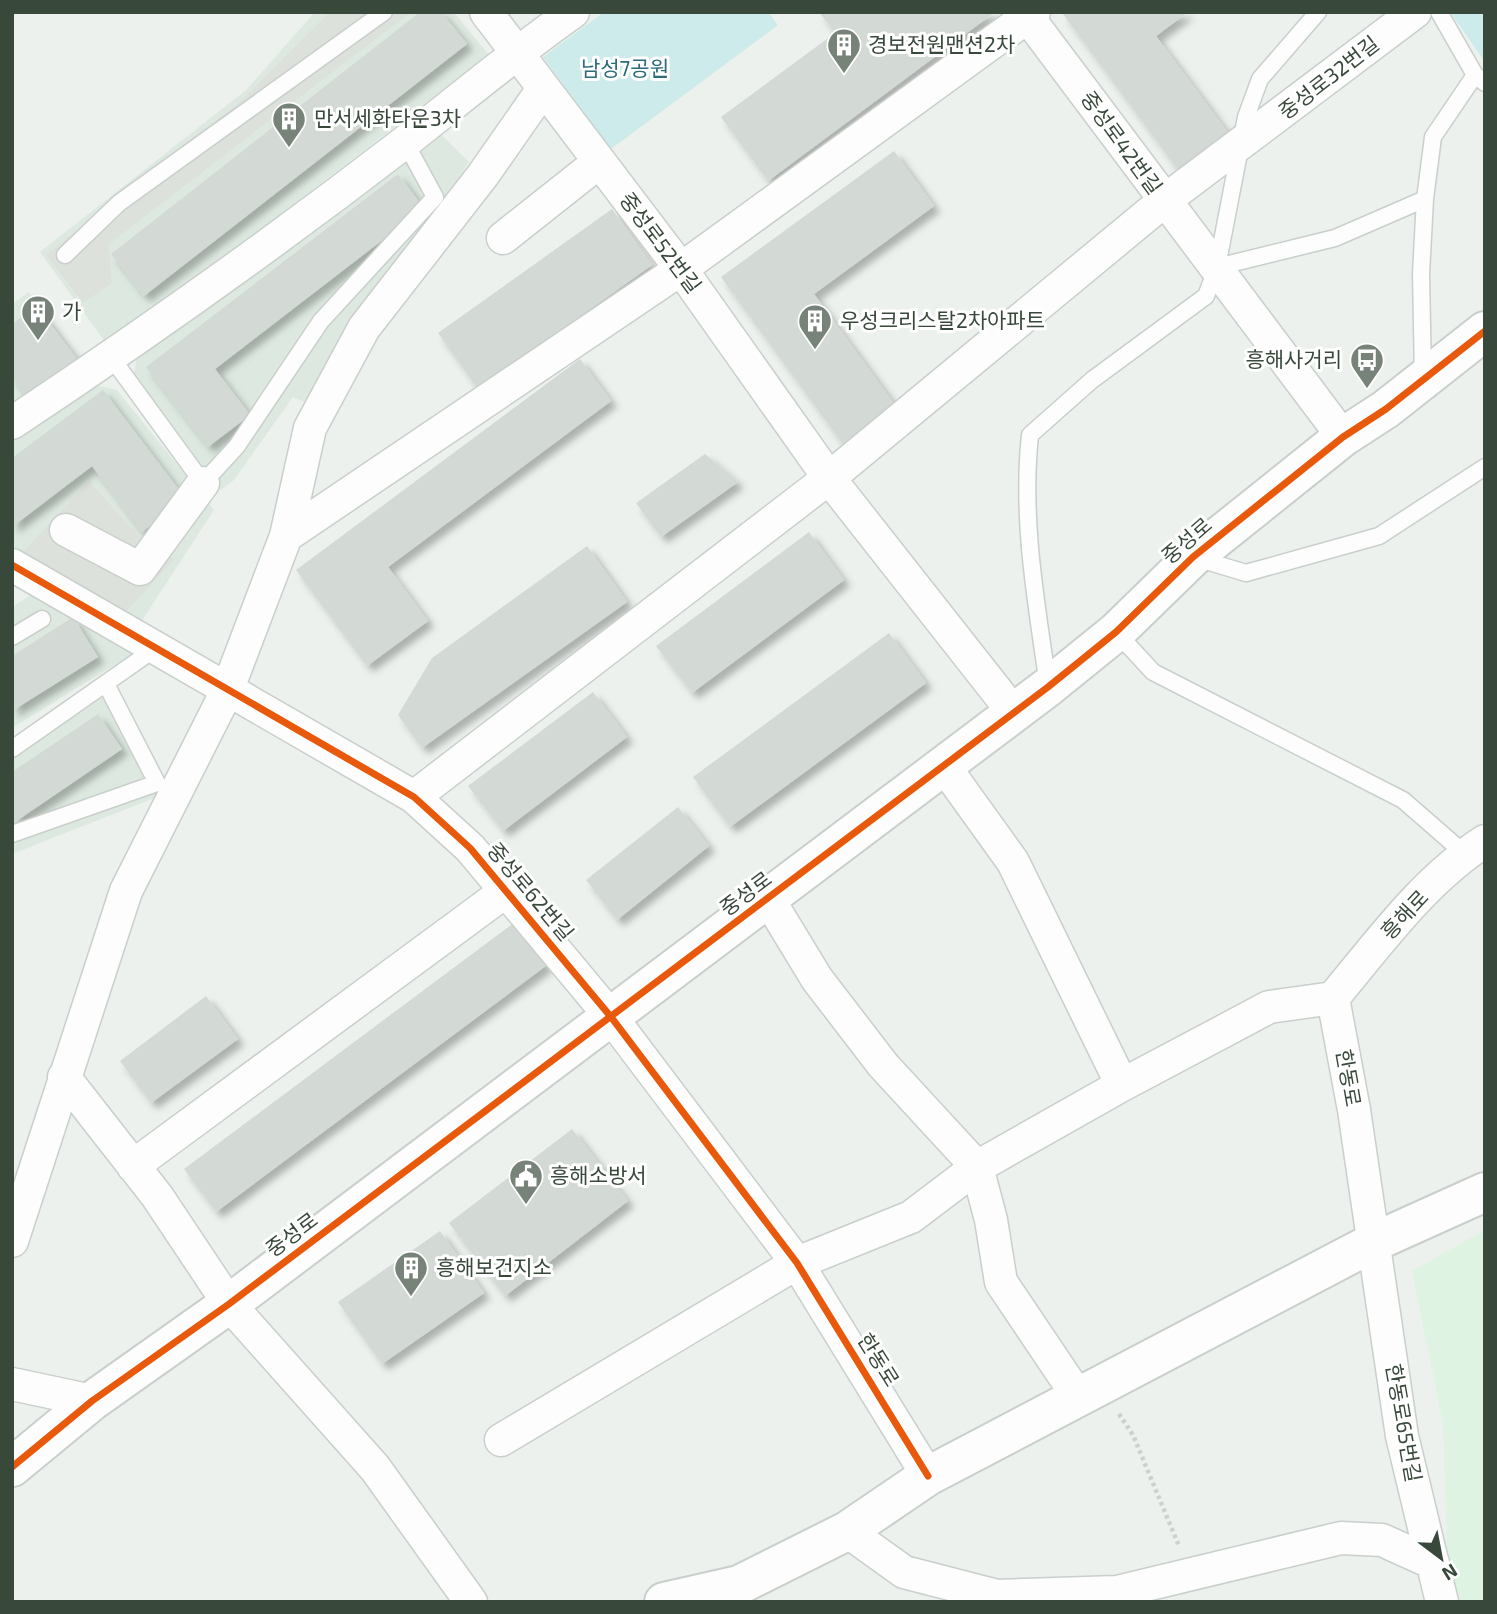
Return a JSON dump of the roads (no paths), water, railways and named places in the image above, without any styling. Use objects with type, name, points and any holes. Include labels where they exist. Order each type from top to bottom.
[{"type":"street","name":"중성로52번길","points":[[486,12],[681,269],[829,478],[1014,713]]},
{"type":"street","points":[[12,423],[111,357],[405,142],[515,52],[573,12]]},
{"type":"street","name":"중성로32번길","points":[[1164,201],[1415,12]]},
{"type":"street","points":[[286,536],[681,269],[1029,14]]},
{"type":"street","name":"중성로42번길","points":[[1029,14],[1164,201],[1217,267],[1343,436]]},
{"type":"street","points":[[12,1241],[126,891],[227,691],[286,536],[310,428],[364,328],[483,175],[543,89]]},
{"type":"street","points":[[503,238],[599,162]]},
{"type":"street","points":[[414,797],[829,478],[1164,201]]},
{"type":"street","name":"중성로","points":[[12,1467],[92,1401],[229,1304],[769,900],[1048,687],[1116,632],[1193,557],[1343,436],[1386,409],[1485,331]]},
{"type":"street","points":[[66,530],[141,569],[203,483]]},
{"type":"street","name":"중성로62번길","points":[[12,565],[414,797],[470,848],[611,1017],[797,1263]]},
{"type":"street","points":[[944,766],[1013,862],[1122,1085]]},
{"type":"street","name":"흥해로","points":[[1333,998],[1385,936],[1475,848]]},
{"type":"street","points":[[133,1166],[506,891]]},
{"type":"street","name":"중성로","points":[[769,900],[817,979],[883,1065],[977,1167]]},
{"type":"street","points":[[501,1440],[797,1263],[911,1217],[977,1167],[1122,1085],[1269,1007],[1333,998]]},
{"type":"street","name":"한동로","points":[[1333,998],[1374,1242]]},
{"type":"street","points":[[64,1077],[133,1166],[229,1304],[375,1468],[471,1602]]},
{"type":"street","points":[[977,1167],[991,1220],[1001,1282],[1090,1393]]},
{"type":"street","points":[[664,1602],[739,1585],[847,1531],[928,1476],[1374,1242],[1485,1192]]},
{"type":"street","name":"한동로65번길","points":[[1374,1242],[1402,1436],[1442,1602]]},
{"type":"street","name":"한동로","points":[[797,1263],[928,1476]]},
{"type":"street","points":[[12,1384],[92,1401]]},
{"type":"street","points":[[847,1531],[904,1572],[958,1593],[997,1596],[1117,1592],[1341,1538],[1382,1539],[1433,1563]]},
{"type":"lane","points":[[65,255],[119,203],[384,12]]},
{"type":"lane","points":[[1048,687],[1028,536],[1025,481],[1030,435],[1092,380],[1206,296],[1217,267],[1247,117],[1260,79],[1318,12]]},
{"type":"lane","points":[[1423,381],[1421,274],[1425,199],[1433,137],[1480,79],[1439,12]]},
{"type":"lane","points":[[111,357],[203,483],[237,446],[321,321],[435,197],[405,142]]},
{"type":"lane","points":[[1217,267],[1335,238],[1425,199]]},
{"type":"lane","name":"중성로","points":[[1193,557],[1246,573],[1379,536],[1485,467]]},
{"type":"lane","points":[[12,637],[42,619]]},
{"type":"lane","points":[[1116,632],[1153,673],[1403,800],[1475,848]]},
{"type":"lane","points":[[12,749],[156,648]]},
{"type":"lane","points":[[12,834],[157,783],[106,684]]},
{"type":"place","name":"경보전원맨션2차","points":[[844,75]]},
{"type":"place","name":"만서세화타운3차","points":[[289,149]]},
{"type":"place","name":"가","points":[[38,342]]},
{"type":"place","name":"우성크리스탈2차아파트","points":[[815,351]]},
{"type":"place","name":"흥해사거리","points":[[1367,390]]},
{"type":"place","name":"흥해소방서","points":[[526,1206]]},
{"type":"place","name":"흥해보건지소","points":[[411,1298]]},
{"type":"park label","name":"남성7공원","points":[[625,69]]}]
